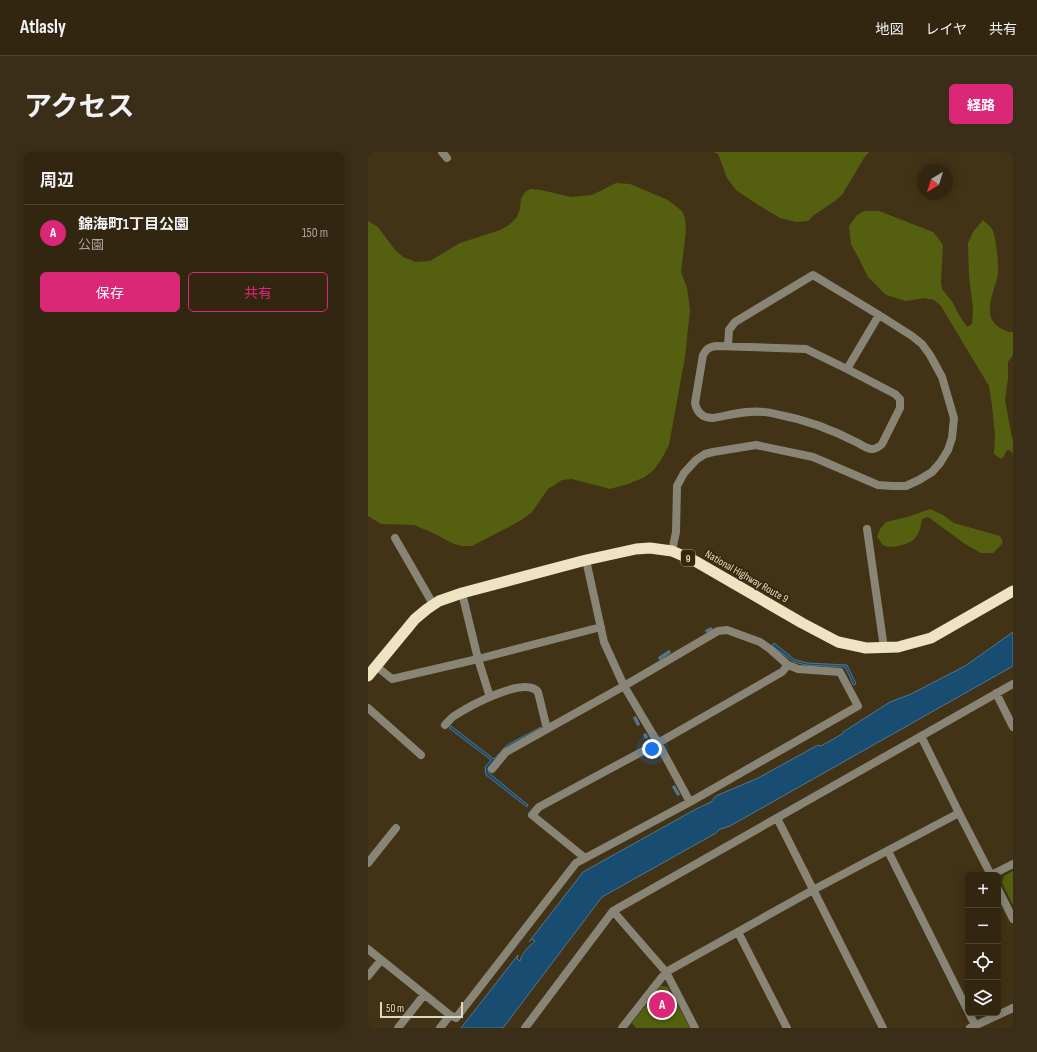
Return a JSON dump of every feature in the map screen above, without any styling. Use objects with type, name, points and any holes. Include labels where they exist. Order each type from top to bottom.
[{"type":"highway","name":"National Highway Route 9","points":[[368,675],[415,618],[439,601],[462,593],[586,560],[636,549],[650,548],[672,551],[695,561],[802,623],[838,642],[866,648],[898,647],[931,638],[1013,591]]},
{"type":"street","points":[[672,551],[676,532],[677,486],[684,473],[696,460],[705,454],[756,445],[813,457],[878,485],[906,486],[932,472],[948,450],[952,438],[954,418],[942,377],[922,344],[912,336],[814,275],[735,322],[729,330],[728,346]]},
{"type":"street","points":[[847,369],[879,315]]},
{"type":"street","points":[[728,346],[806,349],[895,394],[900,399],[900,408],[882,444],[875,449],[868,448],[834,432],[812,424],[765,412],[745,412],[713,418],[704,416],[696,409],[695,403],[703,356],[708,348],[728,346]]},
{"type":"street","points":[[867,529],[884,648]]},
{"type":"street","points":[[395,538],[434,604]]},
{"type":"street","points":[[586,560],[604,642],[624,686],[658,743],[690,802]]},
{"type":"street","points":[[462,593],[478,659],[490,697]]},
{"type":"street","points":[[376,666],[392,679],[478,659],[601,627]]},
{"type":"street","points":[[368,950],[424,995],[456,1018],[576,863],[690,802],[858,706],[840,672],[798,669],[788,664],[760,642],[727,630],[718,631],[506,752],[492,769]]},
{"type":"street","points":[[585,858],[532,815],[539,807],[658,743],[782,672],[788,664]]},
{"type":"street","points":[[525,1028],[613,911],[1013,684]]},
{"type":"street","points":[[446,725],[452,717],[490,697],[507,690],[527,687],[535,688],[538,692],[547,729]]},
{"type":"street","points":[[996,693],[1013,727]]},
{"type":"street","points":[[368,708],[421,755]]},
{"type":"street","points":[[922,736],[989,872]]},
{"type":"street","points":[[622,1028],[666,972],[813,890],[959,813]]},
{"type":"street","points":[[777,818],[883,1028]]},
{"type":"street","points":[[368,863],[396,828]]},
{"type":"street","points":[[888,851],[965,1004]]},
{"type":"street","points":[[997,872],[1013,864]]},
{"type":"street","points":[[1001,895],[1013,919]]},
{"type":"street","points":[[613,911],[666,972],[695,1028]]},
{"type":"street","points":[[738,932],[787,1028]]},
{"type":"street","points":[[368,976],[381,960]]},
{"type":"street","points":[[398,1028],[424,995]]},
{"type":"street","points":[[970,1016],[973,1027],[1013,1008]]},
{"type":"street","points":[[440,1028],[450,1015]]},
{"type":"green space","points":[[713,152],[869,152],[842,195],[808,221],[796,222],[780,218],[736,190],[727,178],[718,154]]},
{"type":"green space","points":[[616,183],[630,184],[668,200],[682,211],[685,218],[686,231],[681,272],[687,288],[690,310],[685,357],[669,445],[653,471],[643,478],[610,489],[572,479],[562,480],[548,489],[532,512],[520,521],[472,546],[454,544],[414,525],[381,524],[368,516],[368,221],[378,227],[395,250],[403,257],[416,262],[430,261],[460,243],[500,230],[509,225],[517,217],[520,209],[521,198],[526,191],[531,189],[541,190],[571,197],[592,195]]},
{"type":"green space","points":[[864,211],[879,211],[933,232],[943,245],[942,289],[953,303],[967,327],[972,324],[973,309],[969,276],[968,243],[973,232],[983,220],[992,229],[998,258],[998,274],[990,304],[991,318],[995,324],[1002,329],[1008,332],[1013,332],[1013,355],[1008,362],[1008,378],[1005,400],[1013,440],[1013,456],[1012,452],[1009,450],[1006,451],[1001,459],[994,454],[995,436],[989,386],[941,306],[934,300],[925,298],[906,301],[886,295],[868,277],[851,244],[849,226],[857,215]]},
{"type":"green space","points":[[930,509],[943,515],[954,523],[1000,536],[1003,542],[993,553],[981,553],[965,544],[928,517],[922,519],[919,531],[914,540],[906,544],[895,547],[886,546],[883,545],[877,537],[880,529],[886,522]]},
{"type":"green space","points":[[1013,871],[1013,905],[1002,883],[1004,876]]},
{"type":"green space","points":[[661,986],[668,987],[690,1028],[636,1028],[632,1023]]},
{"type":"water","points":[[1013,632],[1013,666],[730,826],[720,829],[716,833],[602,897],[503,1028],[461,1028],[518,955],[517,959],[520,961],[524,952],[535,941],[532,939],[529,942],[583,872],[711,802],[716,796],[758,778],[818,745],[821,746],[890,702],[911,694],[965,666]]},
{"type":"water","points":[[774,643],[795,660],[807,663],[847,665],[856,684],[853,685],[845,667],[806,665],[794,662],[772,646]]},
{"type":"water","points":[[451,726],[494,759],[507,745],[541,727],[542,728],[504,751],[488,768],[489,773],[528,805],[527,807],[486,775],[485,767],[491,760],[449,728]]},
{"type":"waterway","points":[[707,631],[711,629]]},
{"type":"waterway","points":[[660,658],[669,652]]},
{"type":"waterway","points":[[635,718],[638,724]]},
{"type":"waterway","points":[[674,787],[678,794]]},
{"type":"place","name":"錦海町1丁目公園","points":[[662,1005]]}]
